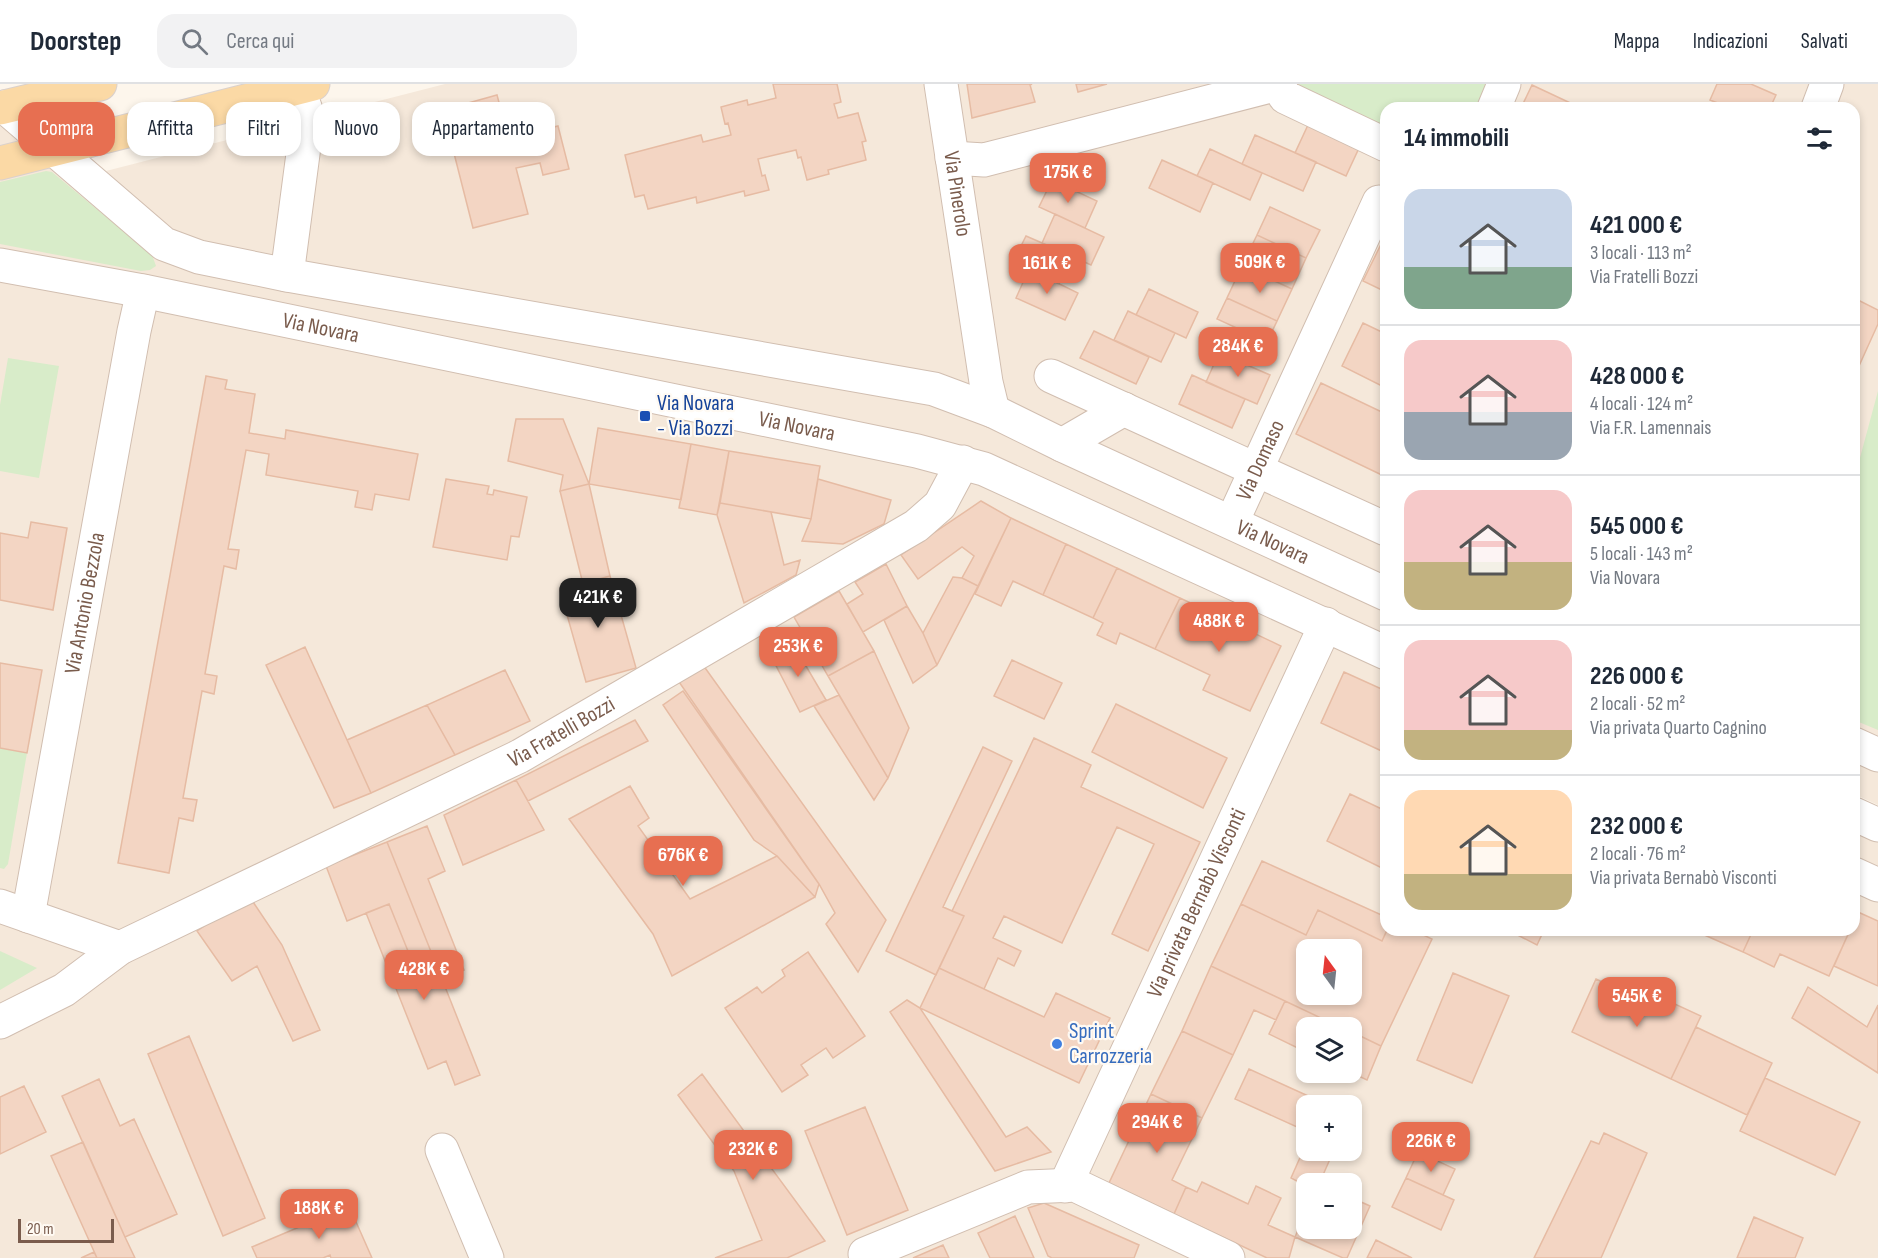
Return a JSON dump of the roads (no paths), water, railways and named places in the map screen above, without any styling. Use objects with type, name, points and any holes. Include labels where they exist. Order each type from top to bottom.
[{"type":"main road","points":[[2,107],[100,84]]},
{"type":"main road","points":[[115,134],[306,86]]},
{"type":"main road","points":[[0,162],[25,156]]},
{"type":"street","name":"Via Pinerolo","points":[[941,84],[986,382],[993,411]]},
{"type":"street","points":[[952,158],[984,160],[1278,84],[1285,97],[1380,142]]},
{"type":"street","points":[[1496,102],[1504,84]]},
{"type":"street","points":[[1820,102],[1827,84]]},
{"type":"street","name":"Via Novara","points":[[287,275],[308,116],[306,86]]},
{"type":"street","name":"Via Novara","points":[[2,107],[18,120]]},
{"type":"street","name":"Via Novara","points":[[63,156],[164,243],[199,257],[287,275],[934,389],[993,411],[1380,591]]},
{"type":"street","name":"Via Domaso","points":[[1232,522],[1380,209]]},
{"type":"street","points":[[143,291],[187,252]]},
{"type":"street","name":"Via Novara","points":[[0,265],[143,291],[963,462],[984,469],[1380,649]]},
{"type":"street","name":"Via Antonio Bezzola","points":[[14,911],[143,291]]},
{"type":"street","points":[[1051,376],[1380,526]]},
{"type":"street","points":[[1062,445],[1124,409]]},
{"type":"street","name":"Via Fratelli Bozzi","points":[[0,1023],[64,990],[120,948],[530,750],[916,526],[940,504],[963,462]]},
{"type":"street","name":"Via privata Bernabò Visconti","points":[[1065,1186],[1326,624]]},
{"type":"street","points":[[1860,747],[1878,755]]},
{"type":"street","points":[[1860,817],[1878,825]]},
{"type":"street","points":[[1860,877],[1878,885]]},
{"type":"street","points":[[14,911],[120,948]]},
{"type":"street","points":[[442,1150],[488,1258]]},
{"type":"street","points":[[865,1254],[1028,1187],[1075,1185],[1228,1258]]},
{"type":"place","name":"Via Novara - Via Bozzi","points":[[645,416]]},
{"type":"place","name":"Sprint Carrozzeria","points":[[1057,1044]]}]
